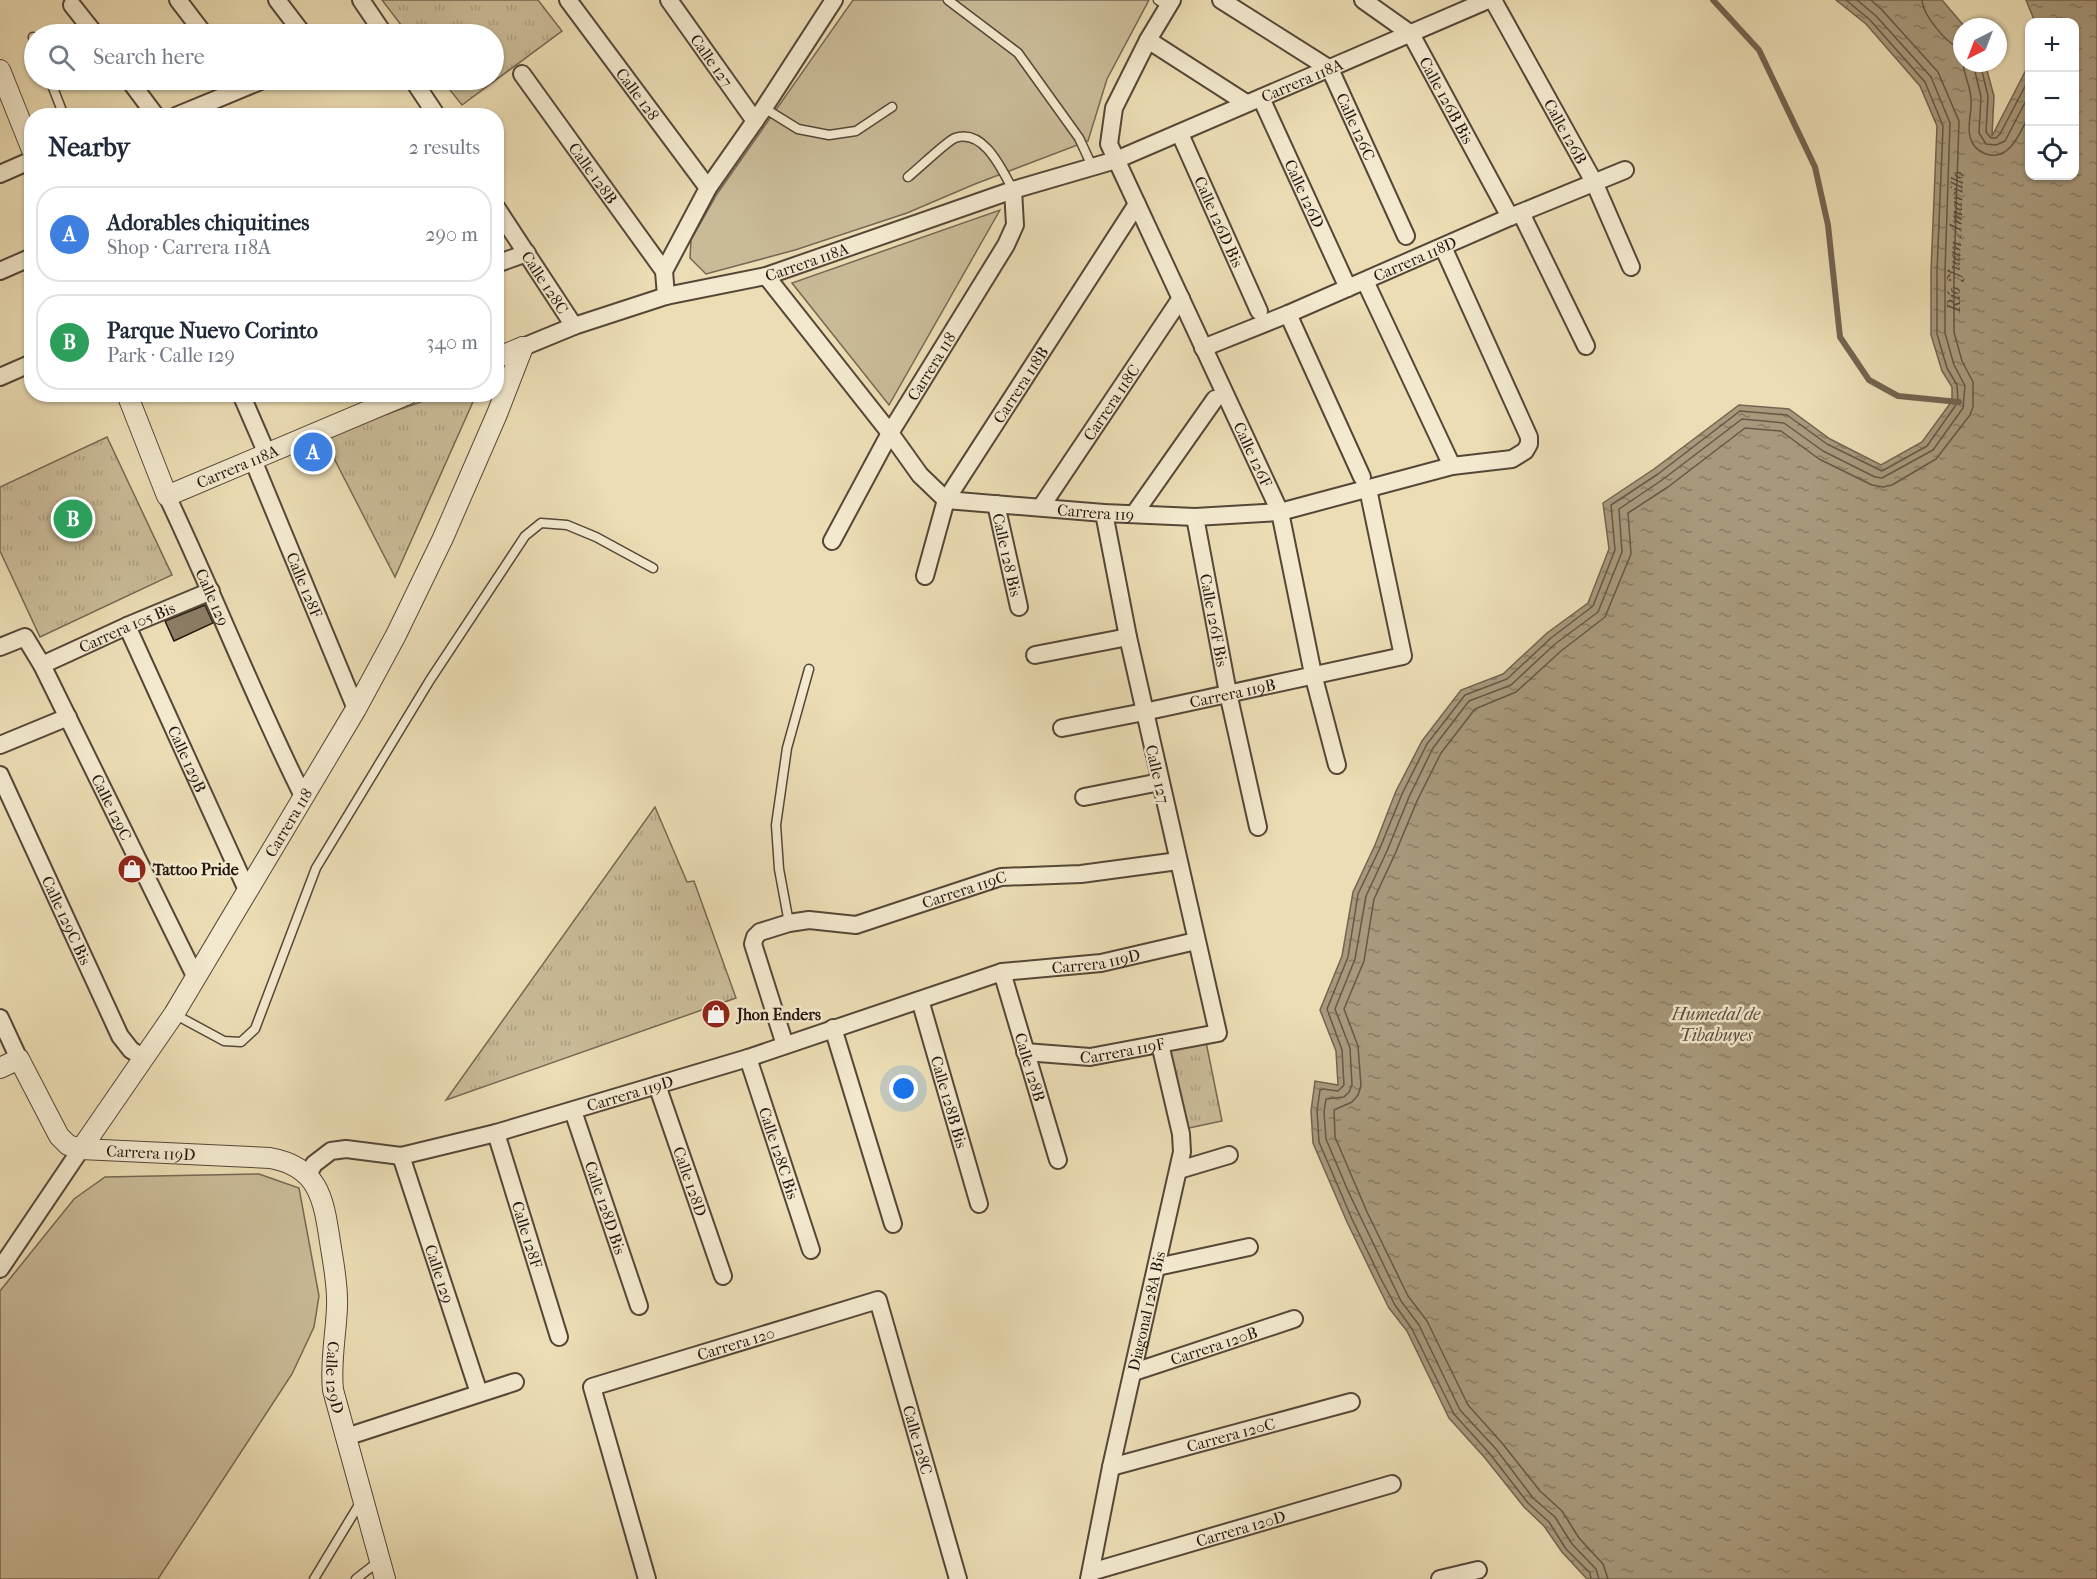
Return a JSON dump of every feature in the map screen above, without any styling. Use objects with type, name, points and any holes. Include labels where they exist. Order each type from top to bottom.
[{"type":"street","points":[[178,0],[196,24]]},
{"type":"street","points":[[277,0],[295,24]]},
{"type":"street","points":[[361,0],[374,24]]},
{"type":"street","name":"Calle 128","points":[[568,0],[708,188]]},
{"type":"street","name":"Calle 127","points":[[669,0],[759,115]]},
{"type":"street","points":[[666,296],[664,271],[708,188],[834,0]]},
{"type":"street","points":[[1221,0],[1330,69]]},
{"type":"street","name":"Calle 126B Bis","points":[[1363,0],[1411,34],[1515,215],[1586,346]]},
{"type":"street","name":"Carrera 118A","points":[[504,355],[574,326],[666,296],[766,276],[1014,190],[1116,160],[1491,0]]},
{"type":"street","name":"Calle 126B","points":[[1491,0],[1594,182],[1631,267]]},
{"type":"street","points":[[1116,160],[1109,144],[1114,108],[1166,2]]},
{"type":"street","points":[[72,5],[87,24]]},
{"type":"street","points":[[1148,40],[1253,100]]},
{"type":"street","name":"Calle 126C","points":[[1330,69],[1406,236]]},
{"type":"street","points":[[0,70],[24,130]]},
{"type":"street","name":"Calle 128B","points":[[522,74],[664,271]]},
{"type":"street","points":[[136,90],[150,108]]},
{"type":"street","points":[[192,108],[228,90]]},
{"type":"street","points":[[418,90],[427,108]]},
{"type":"street","name":"Calle 126D","points":[[1253,100],[1348,288]]},
{"type":"street","name":"Calle 126D Bis","points":[[1180,134],[1259,311]]},
{"type":"street","name":"Calle 126F","points":[[1116,160],[1280,512],[1313,674],[1337,765]]},
{"type":"street","points":[[0,174],[24,164]]},
{"type":"street","name":"Carrera 118D","points":[[1203,348],[1625,170]]},
{"type":"street","name":"Carrera 118","points":[[832,541],[890,433],[1006,245],[1015,225],[1014,190]]},
{"type":"street","name":"Carrera 118B","points":[[925,576],[946,500],[1137,204]]},
{"type":"street","name":"Calle 128C","points":[[504,219],[574,326]]},
{"type":"street","name":"Carrera 119","points":[[946,500],[1195,518],[1280,512],[1365,483],[1452,466],[1512,459],[1525,451],[1529,444],[1529,437],[1443,247]]},
{"type":"street","points":[[504,261],[527,253]]},
{"type":"street","points":[[0,271],[24,260]]},
{"type":"street","points":[[766,276],[890,433],[920,475],[946,500]]},
{"type":"street","points":[[1365,281],[1452,466]]},
{"type":"street","name":"Carrera 118C","points":[[1041,507],[1181,298]]},
{"type":"street","points":[[1288,314],[1365,483]]},
{"type":"street","name":"Carrera 118","points":[[504,396],[523,347]]},
{"type":"street","points":[[0,377],[24,366]]},
{"type":"street","points":[[1134,514],[1215,399]]},
{"type":"street","name":"Calle 129","points":[[130,402],[167,496],[303,796]]},
{"type":"street","name":"Calle 128F","points":[[243,402],[260,457],[356,709]]},
{"type":"street","name":"Carrera 118A","points":[[167,496],[389,402]]},
{"type":"street","name":"Carrera 118","points":[[1,1263],[75,1147],[144,1058],[174,1014],[356,709],[396,635],[443,538],[502,402]]},
{"type":"street","name":"Carrera 119B","points":[[1062,728],[1403,656],[1365,483]]},
{"type":"street","name":"Calle 128 Bis","points":[[996,504],[1019,607]]},
{"type":"street","name":"Calle 127","points":[[1104,513],[1144,712],[1218,1033]]},
{"type":"street","name":"Calle 126F Bis","points":[[1195,518],[1228,693],[1258,827]]},
{"type":"street","name":"Carrera 105 Bis","points":[[42,665],[127,626],[212,591]]},
{"type":"street","name":"Calle 129B","points":[[127,626],[247,890]]},
{"type":"street","name":"Calle 129C","points":[[0,647],[25,636],[42,665],[196,978]]},
{"type":"street","points":[[1035,655],[1128,637]]},
{"type":"street","points":[[0,745],[68,717]]},
{"type":"street","name":"Calle 129C Bis","points":[[0,775],[120,1036],[130,1050],[144,1058]]},
{"type":"street","points":[[1084,797],[1160,782]]},
{"type":"street","name":"Carrera 119C","points":[[784,1045],[753,944],[760,932],[789,923],[809,920],[856,925],[1001,877],[1081,874],[1178,861]]},
{"type":"street","name":"Carrera 119D","points":[[75,1147],[270,1158],[296,1166],[308,1175],[314,1164],[331,1151],[346,1149],[401,1156],[496,1132],[748,1058],[1002,972],[1101,963],[1196,941]]},
{"type":"street","name":"Calle 128B","points":[[1002,972],[1058,1160]]},
{"type":"street","name":"Calle 128B Bis","points":[[920,1000],[979,1204]]},
{"type":"street","points":[[0,1018],[58,1136],[75,1147]]},
{"type":"street","points":[[834,1028],[892,1224]]},
{"type":"street","name":"Carrera 119F","points":[[1025,1052],[1090,1057],[1218,1033]]},
{"type":"street","name":"Diagonal 128A Bis","points":[[1090,1576],[1111,1467],[1182,1152],[1181,1134],[1160,1044]]},
{"type":"street","name":"Calle 128C Bis","points":[[748,1058],[811,1250]]},
{"type":"street","points":[[0,1068],[19,1059]]},
{"type":"street","name":"Calle 128D","points":[[657,1085],[723,1276]]},
{"type":"street","name":"Calle 128D Bis","points":[[573,1111],[639,1306]]},
{"type":"street","name":"Calle 128F","points":[[496,1132],[559,1337]]},
{"type":"street","points":[[1179,1170],[1229,1155]]},
{"type":"street","name":"Calle 129","points":[[401,1156],[479,1393]]},
{"type":"street","name":"Calle 129D","points":[[308,1175],[324,1201],[336,1281],[337,1306],[332,1379],[385,1579]]},
{"type":"street","points":[[1157,1267],[1249,1247]]},
{"type":"street","name":"Calle 128C","points":[[878,1300],[958,1579]]},
{"type":"street","name":"Carrera 120","points":[[648,1579],[592,1387],[878,1300]]},
{"type":"street","name":"Carrera 120B","points":[[1134,1372],[1294,1319]]},
{"type":"street","points":[[346,1437],[515,1382]]},
{"type":"street","name":"Carrera 120C","points":[[1111,1467],[1351,1402]]},
{"type":"street","name":"Carrera 120D","points":[[1090,1576],[1392,1484]]},
{"type":"street","points":[[1440,1579],[1478,1570]]},
{"type":"lane","points":[[948,0],[1018,53],[1079,138],[1092,166]]},
{"type":"lane","points":[[54,90],[61,108]]},
{"type":"lane","points":[[759,115],[798,129],[829,135],[856,131],[892,107]]},
{"type":"lane","points":[[908,177],[954,138],[969,137],[984,145],[1014,190]]},
{"type":"lane","points":[[174,1014],[224,1041],[241,1042],[255,1029],[316,868],[430,680],[525,536],[541,523],[567,525],[596,537],[653,568]]},
{"type":"lane","points":[[789,923],[779,869],[776,825],[787,748],[809,669]]},
{"type":"lane","points":[[314,1579],[363,1498]]},
{"type":"lane","points":[[356,1579],[380,1560]]},
{"type":"green space","points":[[382,0],[538,0],[562,31],[504,74],[504,24],[400,24]]},
{"type":"green space","points":[[853,0],[1149,0],[1107,79],[1088,141],[975,184],[907,213],[795,250],[706,274],[690,258],[691,240],[717,194]]},
{"type":"green space","points":[[450,90],[482,90],[462,105]]},
{"type":"green space","points":[[1000,210],[889,405],[792,283]]},
{"type":"green space","points":[[420,402],[473,402],[395,577],[323,437]]},
{"type":"green space","points":[[107,437],[172,575],[40,637],[0,551],[0,487]]},
{"type":"green space","points":[[655,807],[687,882],[694,881],[736,998],[446,1100]]},
{"type":"green space","points":[[1206,1042],[1222,1121],[1184,1129],[1168,1050]]},
{"type":"green space","points":[[259,1174],[299,1188],[319,1296],[314,1327],[292,1374],[158,1579],[0,1579],[0,1291],[74,1199],[105,1177]]},
{"type":"water","name":"Humedal de Tibabuyes","points":[[1836,0],[1942,0],[1957,18],[1953,18],[1953,72],[1987,72],[1994,96],[1992,136],[2025,72],[2025,180],[2079,180],[2079,18],[2033,18],[2026,0],[2097,0],[2097,1579],[1587,1579],[1562,1552],[1544,1526],[1524,1507],[1449,1418],[1407,1331],[1389,1308],[1347,1222],[1313,1143],[1311,1111],[1315,1081],[1338,1085],[1336,1051],[1320,1010],[1342,956],[1353,892],[1375,845],[1396,791],[1422,741],[1461,690],[1503,674],[1547,633],[1588,603],[1609,549],[1603,503],[1654,469],[1739,405],[1789,409],[1830,439],[1881,465],[1922,442],[1952,401],[1952,387],[1942,371],[1931,335],[1931,271],[1937,126],[1920,86],[1866,24]]},
{"type":"building","points":[[205,605],[213,623],[174,641],[165,621]]},
{"type":"waterway","points":[[1713,0],[1759,50],[1815,167],[1828,225],[1840,337],[1869,380],[1898,396],[1959,402]]},
{"type":"place","name":"Adorables chiquitines","points":[[313,452]]},
{"type":"place","name":"Parque Nuevo Corinto","points":[[73,519]]},
{"type":"place","name":"Tattoo Pride","points":[[132,869]]},
{"type":"place","name":"Jhon Enders","points":[[716,1014]]},
{"type":"water label","name":"Río Juan Amarillo","points":[[1956,241]]}]
